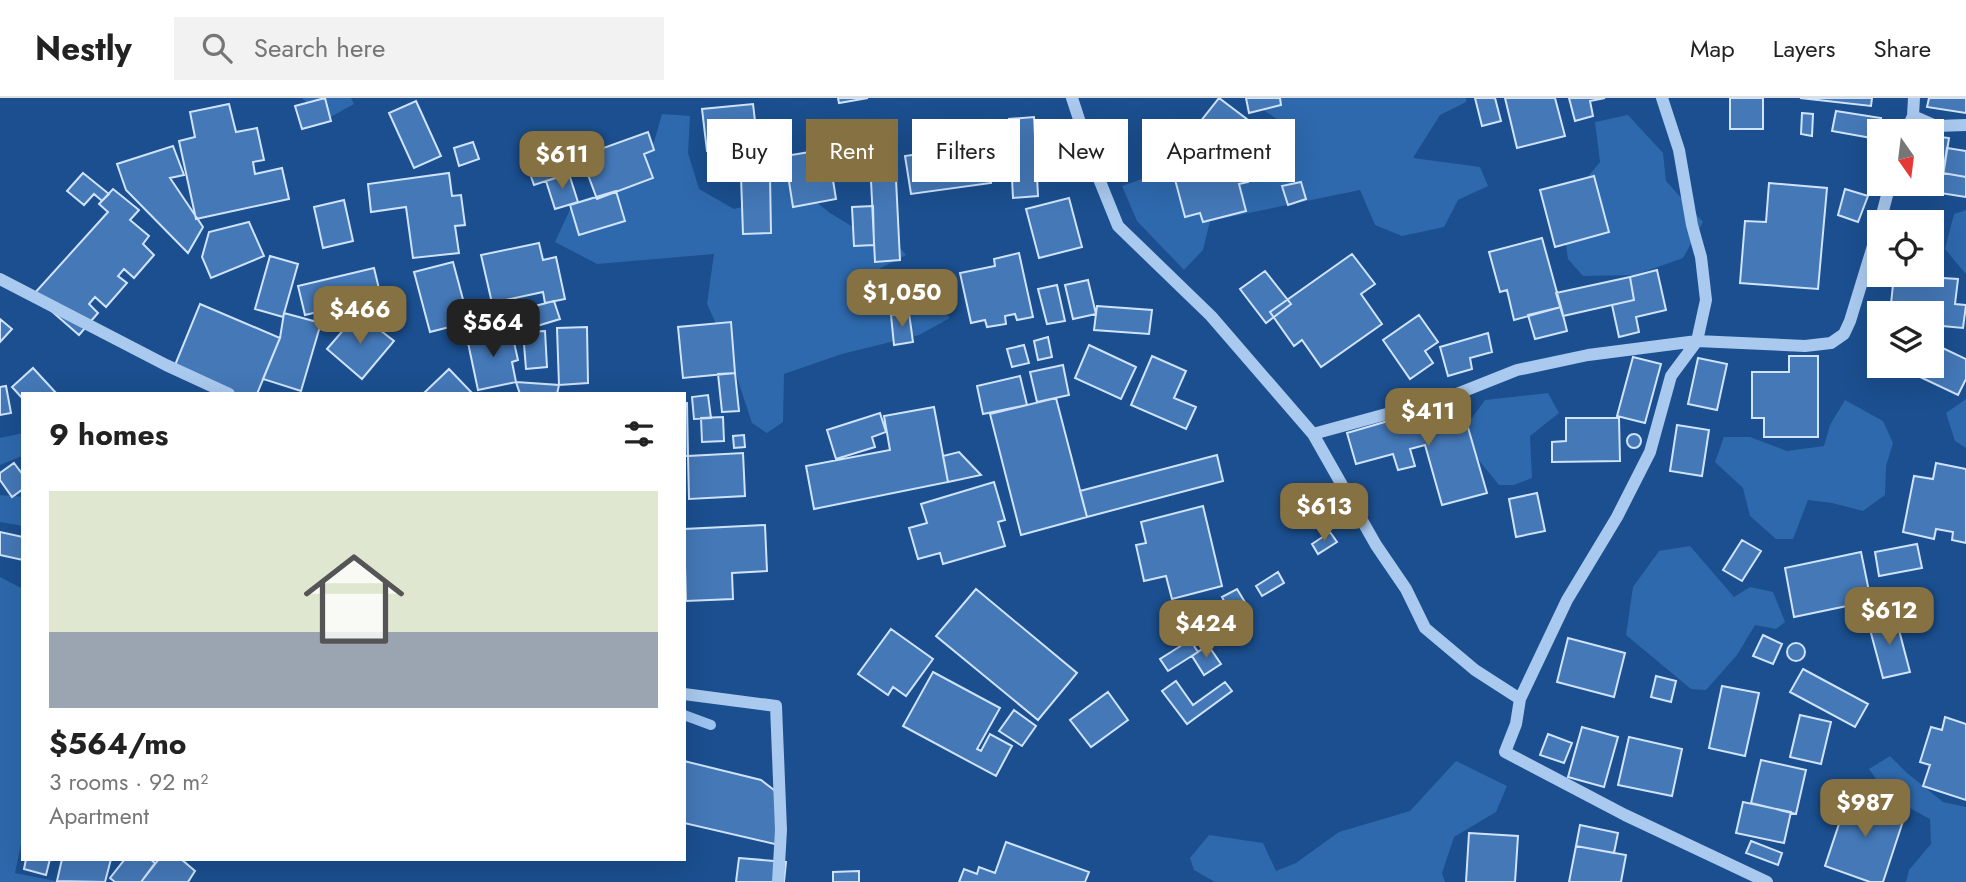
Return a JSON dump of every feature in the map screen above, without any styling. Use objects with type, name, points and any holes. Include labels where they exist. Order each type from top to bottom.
[{"type":"street","points":[[1072,98],[1097,174],[1118,226],[1211,316],[1313,434],[1376,545],[1406,589],[1425,628],[1475,670],[1520,699]]},
{"type":"street","points":[[1662,98],[1679,150],[1692,225],[1701,257],[1706,300],[1698,341],[1671,376],[1650,452],[1617,517],[1567,600],[1520,699],[1516,724],[1505,752],[1625,815],[1767,882]]},
{"type":"street","points":[[1912,119],[1914,98]]},
{"type":"street","points":[[1913,116],[1936,126],[1966,125]]},
{"type":"street","points":[[1313,434],[1449,397],[1517,370],[1588,355],[1698,341],[1805,346],[1831,343],[1844,334],[1867,265]]},
{"type":"street","points":[[0,279],[166,365],[225,392]]},
{"type":"street","points":[[686,694],[776,706],[781,830],[778,882]]},
{"type":"shaded area","points":[[302,98],[351,98],[354,104],[325,120]]},
{"type":"shaded area","points":[[1259,98],[1466,98],[1466,102],[1440,115],[1413,158],[1480,167],[1488,186],[1458,200],[1444,227],[1402,236],[1375,225],[1360,190],[1210,221],[1203,250],[1184,270],[1137,221],[1122,186],[1142,179],[1142,182],[1295,182],[1295,119],[1277,119],[1257,106]]},
{"type":"shaded area","points":[[662,114],[690,116],[688,153],[699,189],[734,209],[757,203],[754,182],[792,182],[792,163],[802,170],[810,197],[853,227],[889,235],[906,255],[846,286],[860,309],[888,292],[904,271],[950,318],[919,335],[842,354],[784,374],[783,422],[767,433],[752,423],[728,350],[707,304],[714,254],[597,264],[555,242],[573,203],[629,183],[654,142]]},
{"type":"shaded area","points":[[1628,115],[1663,153],[1666,181],[1703,222],[1683,258],[1635,275],[1583,276],[1568,259],[1561,209],[1600,162],[1595,122]]},
{"type":"shaded area","points":[[1966,210],[1966,274],[1945,249],[1954,214]]},
{"type":"shaded area","points":[[1548,393],[1559,413],[1530,436],[1532,478],[1514,485],[1499,485],[1459,436],[1485,400]]},
{"type":"shaded area","points":[[1966,399],[1966,448],[1955,441],[1946,413]]},
{"type":"shaded area","points":[[1845,400],[1883,421],[1893,443],[1886,466],[1885,495],[1863,511],[1808,500],[1793,539],[1776,539],[1750,516],[1743,488],[1715,462],[1724,437],[1750,437],[1787,451],[1824,446],[1830,425]]},
{"type":"shaded area","points":[[21,433],[21,456],[0,465],[0,438]]},
{"type":"shaded area","points":[[0,495],[21,497],[21,526],[0,522]]},
{"type":"shaded area","points":[[1690,546],[1734,597],[1750,587],[1773,592],[1785,622],[1776,629],[1755,625],[1737,655],[1706,690],[1691,689],[1626,635],[1633,587],[1659,551]]},
{"type":"shaded area","points":[[0,577],[21,588],[21,844],[15,873],[61,882],[0,882]]},
{"type":"shaded area","points":[[1890,756],[1943,802],[1966,807],[1966,882],[1906,882],[1909,870],[1931,844],[1930,819],[1888,796],[1869,769]]},
{"type":"shaded area","points":[[1456,761],[1507,786],[1496,812],[1454,837],[1442,873],[1445,882],[1215,882],[1194,870],[1190,858],[1209,835],[1263,843],[1276,871],[1296,863],[1339,832],[1410,811]]},
{"type":"building","points":[[325,98],[331,121],[302,129],[295,106]]},
{"type":"building","points":[[838,98],[868,98],[839,103]]},
{"type":"building","points":[[1219,98],[1247,119],[1202,119]]},
{"type":"building","points":[[1246,98],[1280,98],[1281,105],[1249,113]]},
{"type":"building","points":[[1475,98],[1495,98],[1501,121],[1482,126]]},
{"type":"building","points":[[1505,98],[1555,98],[1565,136],[1517,148]]},
{"type":"building","points":[[1569,98],[1605,98],[1590,101],[1593,116],[1575,121]]},
{"type":"building","points":[[1730,98],[1763,98],[1763,129],[1730,129]]},
{"type":"building","points":[[1800,98],[1872,98],[1871,106]]},
{"type":"building","points":[[1929,98],[1966,98],[1966,113],[1927,107]]},
{"type":"building","points":[[416,101],[441,156],[414,168],[389,113]]},
{"type":"building","points":[[229,104],[236,132],[257,128],[264,160],[253,162],[255,174],[282,168],[289,199],[196,219],[179,141],[195,137],[190,112]]},
{"type":"building","points":[[753,104],[755,119],[707,119],[707,151],[702,109]]},
{"type":"building","points":[[1836,111],[1881,118],[1867,119],[1867,137],[1832,131]]},
{"type":"building","points":[[1802,113],[1813,114],[1812,136],[1801,134]]},
{"type":"building","points":[[1034,117],[1034,182],[1037,182],[1038,196],[1013,198],[1012,182],[1020,182],[1020,119],[1009,119]]},
{"type":"building","points":[[648,132],[654,150],[644,154],[653,178],[597,199],[581,156]]},
{"type":"building","points":[[1944,137],[1949,138],[1944,169]]},
{"type":"building","points":[[473,142],[479,159],[459,166],[454,148]]},
{"type":"building","points":[[173,146],[184,175],[170,178],[203,227],[188,253],[126,190],[117,164]]},
{"type":"building","points":[[550,147],[561,176],[534,185],[524,157]]},
{"type":"building","points":[[1947,148],[1966,151],[1966,177],[1944,173]]},
{"type":"building","points":[[806,153],[806,182],[833,182],[836,199],[793,207],[789,182],[792,182],[792,155]]},
{"type":"building","points":[[912,155],[912,182],[991,183],[911,194],[905,156]]},
{"type":"building","points":[[83,173],[109,194],[102,201],[94,194],[84,205],[67,191]]},
{"type":"building","points":[[449,173],[452,196],[461,195],[465,225],[455,226],[459,253],[413,258],[406,207],[371,212],[368,184]]},
{"type":"building","points":[[1944,173],[1966,177],[1966,197],[1944,194]]},
{"type":"building","points":[[569,174],[578,202],[555,209],[546,181]]},
{"type":"building","points":[[1594,176],[1609,232],[1555,247],[1540,190]]},
{"type":"building","points":[[741,182],[770,182],[771,233],[743,234]]},
{"type":"building","points":[[871,182],[896,182],[900,260],[875,262]]},
{"type":"building","points":[[1176,182],[1248,182],[1239,184],[1246,211],[1203,222],[1200,213],[1185,217]]},
{"type":"building","points":[[1301,182],[1306,199],[1288,205],[1282,186]]},
{"type":"building","points":[[1769,183],[1827,188],[1818,289],[1740,283],[1745,221],[1766,222]]},
{"type":"building","points":[[113,189],[139,210],[130,220],[149,236],[143,244],[154,255],[134,278],[124,269],[118,276],[127,283],[106,307],[95,297],[89,304],[98,313],[79,335],[33,295],[108,212],[99,204]]},
{"type":"building","points":[[1845,189],[1868,196],[1858,222],[1838,215]]},
{"type":"building","points":[[616,191],[625,221],[579,235],[570,205]]},
{"type":"building","points":[[1069,198],[1082,247],[1039,258],[1026,209]]},
{"type":"building","points":[[344,200],[353,241],[323,248],[314,207]]},
{"type":"building","points":[[873,206],[874,245],[854,246],[852,207]]},
{"type":"building","points":[[249,222],[264,256],[211,278],[202,257],[209,232]]},
{"type":"building","points":[[1542,238],[1561,307],[1514,320],[1507,290],[1500,292],[1489,252]]},
{"type":"building","points":[[539,243],[543,260],[556,257],[565,299],[545,303],[543,292],[492,303],[481,255]]},
{"type":"building","points":[[1019,253],[1033,317],[1017,320],[1015,314],[1005,316],[1006,324],[987,327],[985,320],[971,323],[960,273],[995,266],[994,259]]},
{"type":"building","points":[[1352,254],[1375,284],[1361,294],[1382,324],[1321,367],[1302,340],[1294,346],[1270,312]]},
{"type":"building","points":[[270,256],[298,264],[283,317],[255,309]]},
{"type":"building","points":[[453,262],[469,322],[430,332],[414,272]]},
{"type":"building","points":[[374,268],[381,297],[305,315],[298,286]]},
{"type":"building","points":[[1657,270],[1666,310],[1636,317],[1639,332],[1619,337],[1612,305],[1634,300],[1630,277]]},
{"type":"building","points":[[1265,271],[1291,304],[1266,323],[1240,289]]},
{"type":"building","points":[[1630,277],[1634,300],[1563,316],[1556,293]]},
{"type":"building","points":[[1944,278],[1958,279],[1955,304],[1966,305],[1963,328],[1944,326],[1944,301],[1891,301],[1893,287],[1944,287]]},
{"type":"building","points":[[1088,280],[1096,314],[1073,319],[1065,285]]},
{"type":"building","points":[[1057,285],[1065,321],[1047,324],[1038,289]]},
{"type":"building","points":[[397,301],[403,325],[383,331],[377,306]]},
{"type":"building","points":[[554,301],[560,319],[524,330],[520,310]]},
{"type":"building","points":[[200,304],[280,338],[258,392],[223,392],[173,370]]},
{"type":"building","points":[[1097,306],[1152,310],[1149,334],[1094,330]]},
{"type":"building","points":[[1561,307],[1567,331],[1535,339],[1528,315]]},
{"type":"building","points":[[284,313],[321,323],[301,391],[263,379],[280,338]]},
{"type":"building","points":[[358,313],[394,341],[362,379],[327,349]]},
{"type":"building","points":[[909,313],[913,342],[894,345],[891,315]]},
{"type":"building","points":[[1419,315],[1438,342],[1425,351],[1433,363],[1410,379],[1383,340]]},
{"type":"building","points":[[0,319],[12,329],[0,342]]},
{"type":"building","points":[[731,322],[735,373],[683,378],[678,327]]},
{"type":"building","points":[[587,327],[588,383],[559,385],[557,328]]},
{"type":"building","points":[[511,329],[518,360],[512,362],[516,382],[478,390],[467,338]]},
{"type":"building","points":[[545,331],[547,367],[526,369],[523,332]]},
{"type":"building","points":[[1488,333],[1492,352],[1470,358],[1472,369],[1448,376],[1440,347]]},
{"type":"building","points":[[1048,337],[1052,357],[1038,360],[1034,341]]},
{"type":"building","points":[[1024,345],[1029,363],[1012,367],[1007,349]]},
{"type":"building","points":[[1089,345],[1136,367],[1121,399],[1075,378]]},
{"type":"building","points":[[1944,349],[1966,359],[1966,379],[1958,395],[1922,378],[1944,378]]},
{"type":"building","points":[[1152,356],[1186,371],[1174,398],[1196,407],[1186,429],[1131,405]]},
{"type":"building","points":[[1789,356],[1818,356],[1818,437],[1764,437],[1764,418],[1752,418],[1752,372],[1789,372]]},
{"type":"building","points":[[1633,357],[1661,364],[1645,423],[1617,416]]},
{"type":"building","points":[[1698,358],[1727,364],[1717,410],[1688,404]]},
{"type":"building","points":[[1063,365],[1069,395],[1037,402],[1030,372]]},
{"type":"building","points":[[33,368],[55,392],[21,392],[21,397],[12,387]]},
{"type":"building","points":[[449,369],[471,392],[425,392]]},
{"type":"building","points":[[735,373],[739,411],[722,412],[718,374]]},
{"type":"building","points":[[1020,376],[1027,405],[983,414],[977,386]]},
{"type":"building","points":[[516,382],[559,385],[557,392],[519,392]]},
{"type":"building","points":[[6,386],[11,413],[0,415],[0,387]]},
{"type":"building","points":[[708,395],[711,418],[694,419],[692,397]]},
{"type":"building","points":[[1056,398],[1087,517],[1021,535],[990,414]]},
{"type":"building","points":[[1460,400],[1487,493],[1442,505],[1425,445],[1410,449],[1415,466],[1398,470],[1393,454],[1356,464],[1347,433]]},
{"type":"building","points":[[686,403],[687,403],[686,456]]},
{"type":"building","points":[[934,407],[948,482],[814,509],[806,466],[890,450],[884,416]]},
{"type":"building","points":[[880,413],[886,432],[872,437],[875,447],[836,459],[827,430]]},
{"type":"building","points":[[723,417],[724,441],[702,442],[701,418]]},
{"type":"building","points":[[1566,418],[1619,418],[1620,461],[1552,462],[1552,442],[1566,441]]},
{"type":"building","points":[[1677,425],[1709,430],[1702,476],[1670,471]]},
{"type":"building","points":[[1634,434],[1639,436],[1639,446],[1634,448],[1629,446],[1627,441],[1629,436]]},
{"type":"building","points":[[744,435],[745,447],[734,448],[733,436]]},
{"type":"building","points":[[959,452],[981,475],[948,482],[943,456]]},
{"type":"building","points":[[743,453],[745,496],[689,499],[688,456]]},
{"type":"building","points":[[1217,455],[1223,481],[1087,517],[1080,491]]},
{"type":"building","points":[[14,463],[21,472],[21,490],[12,497],[0,480],[0,473]]},
{"type":"building","points":[[1936,463],[1966,469],[1966,543],[1952,540],[1953,532],[1936,529],[1934,539],[1903,532],[1914,476],[1933,479]]},
{"type":"building","points":[[994,482],[1005,520],[998,522],[1005,546],[943,564],[940,553],[918,559],[909,528],[927,523],[921,504]]},
{"type":"building","points":[[1537,493],[1545,531],[1516,537],[1509,499]]},
{"type":"building","points":[[1203,506],[1222,586],[1172,599],[1166,576],[1144,581],[1136,545],[1146,543],[1141,522]]},
{"type":"building","points":[[765,525],[767,571],[732,573],[733,599],[686,601],[686,529]]},
{"type":"building","points":[[0,532],[21,537],[21,560],[0,555]]},
{"type":"building","points":[[1330,532],[1337,542],[1318,554],[1312,544]]},
{"type":"building","points":[[1742,540],[1761,551],[1742,581],[1723,570]]},
{"type":"building","points":[[1917,544],[1922,568],[1879,576],[1875,552]]},
{"type":"building","points":[[1861,552],[1871,601],[1794,617],[1785,568]]},
{"type":"building","points":[[1278,572],[1284,583],[1262,596],[1256,586]]},
{"type":"building","points":[[976,589],[1077,673],[1038,720],[936,636]]},
{"type":"building","points":[[1237,589],[1246,604],[1230,613],[1222,597]]},
{"type":"building","points":[[1895,615],[1910,672],[1883,678],[1868,622]]},
{"type":"building","points":[[891,629],[933,659],[906,696],[893,687],[888,695],[858,674]]},
{"type":"building","points":[[1763,635],[1782,644],[1773,664],[1753,656]]},
{"type":"building","points":[[1568,638],[1625,653],[1614,697],[1557,682]]},
{"type":"building","points":[[1190,640],[1198,652],[1168,671],[1160,659]]},
{"type":"building","points":[[1796,643],[1802,646],[1805,652],[1802,658],[1796,661],[1790,658],[1787,652],[1790,646]]},
{"type":"building","points":[[1208,645],[1221,664],[1204,675],[1192,656]]},
{"type":"building","points":[[1803,669],[1868,704],[1855,727],[1790,692]]},
{"type":"building","points":[[933,672],[1000,708],[977,749],[981,751],[990,734],[1012,746],[996,776],[903,726]]},
{"type":"building","points":[[1656,676],[1676,681],[1671,702],[1651,697]]},
{"type":"building","points":[[1176,681],[1193,705],[1225,682],[1232,691],[1187,724],[1162,691]]},
{"type":"building","points":[[1722,686],[1759,693],[1745,756],[1709,748]]},
{"type":"building","points":[[1108,692],[1128,720],[1091,747],[1070,720]]},
{"type":"building","points":[[1014,710],[1036,726],[1022,746],[999,731]]},
{"type":"building","points":[[1800,715],[1831,722],[1821,764],[1790,757]]},
{"type":"building","points":[[1945,717],[1966,724],[1966,800],[1923,786],[1930,765],[1920,762],[1931,727],[1942,730]]},
{"type":"building","points":[[1582,727],[1618,737],[1604,787],[1568,777]]},
{"type":"building","points":[[1548,734],[1572,743],[1564,763],[1540,755]]},
{"type":"building","points":[[1629,737],[1682,749],[1672,796],[1618,785]]},
{"type":"building","points":[[1761,760],[1806,770],[1796,814],[1751,803]]},
{"type":"building","points":[[686,761],[761,780],[783,797],[779,845],[686,823]]},
{"type":"building","points":[[1849,794],[1906,812],[1883,882],[1870,882],[1825,866]]},
{"type":"building","points":[[1743,802],[1791,812],[1784,843],[1736,833]]},
{"type":"building","points":[[1580,825],[1618,833],[1614,853],[1576,846]]},
{"type":"building","points":[[1469,833],[1518,836],[1515,882],[1466,882]]},
{"type":"building","points":[[1751,841],[1782,853],[1778,865],[1746,853]]},
{"type":"building","points":[[1006,842],[1089,872],[1085,882],[959,882],[964,869],[977,874],[979,867],[995,873]]},
{"type":"building","points":[[1576,846],[1626,855],[1621,882],[1569,882]]},
{"type":"building","points":[[739,858],[786,862],[784,882],[736,882]]},
{"type":"building","points":[[26,861],[50,861],[46,875],[24,869]]},
{"type":"building","points":[[62,861],[110,861],[105,882],[57,881]]},
{"type":"building","points":[[123,861],[155,863],[141,882],[115,882],[110,878]]},
{"type":"building","points":[[157,861],[183,861],[195,871],[188,882],[141,882]]},
{"type":"building","points":[[859,871],[859,882],[833,882],[833,872]]},
{"type":"waterway","points":[[686,716],[711,725]]}]
